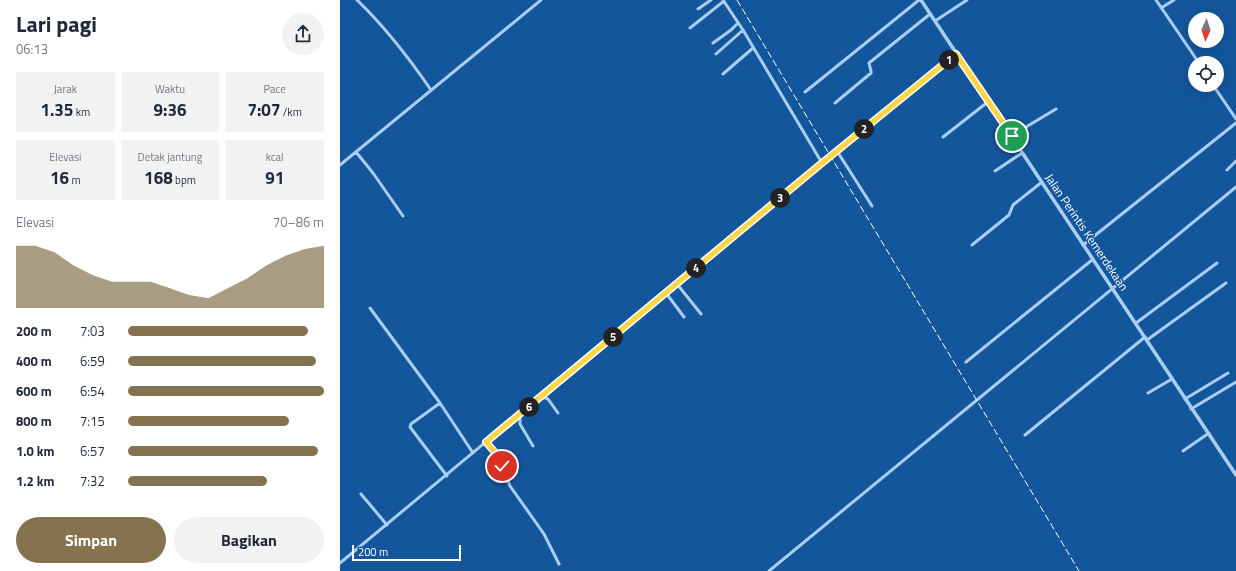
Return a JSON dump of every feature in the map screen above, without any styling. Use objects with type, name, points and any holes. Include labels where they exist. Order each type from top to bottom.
[{"type":"street","points":[[357,0],[396,43],[431,90]]},
{"type":"street","points":[[340,165],[541,0]]},
{"type":"street","points":[[698,9],[711,0]]},
{"type":"street","points":[[690,28],[724,0],[822,163]]},
{"type":"street","points":[[806,92],[920,0]]},
{"type":"street","name":"Jalan Perintis Kemerdekaan","points":[[920,0],[989,101],[1092,260],[1136,323],[1191,409],[1209,433],[1236,475]]},
{"type":"street","points":[[935,21],[967,0]]},
{"type":"street","points":[[1156,0],[1194,56]]},
{"type":"street","points":[[1161,8],[1174,0]]},
{"type":"street","points":[[835,103],[871,73],[868,64],[869,62],[930,14]]},
{"type":"street","points":[[713,43],[738,23]]},
{"type":"street","points":[[716,54],[743,30]]},
{"type":"street","points":[[722,74],[753,48]]},
{"type":"street","points":[[340,563],[447,476],[822,163],[956,54]]},
{"type":"street","points":[[1219,92],[1236,119]]},
{"type":"street","points":[[943,137],[989,101]]},
{"type":"street","points":[[1012,136],[1056,109]]},
{"type":"street","points":[[1083,245],[1236,123]]},
{"type":"street","points":[[838,150],[872,206]]},
{"type":"street","points":[[356,152],[373,173],[403,216]]},
{"type":"street","points":[[995,171],[1022,153]]},
{"type":"street","points":[[1227,170],[1236,161]]},
{"type":"street","points":[[972,245],[1009,215],[1013,205],[1042,182]]},
{"type":"street","points":[[769,571],[976,400],[1113,290],[1236,187]]},
{"type":"street","points":[[966,362],[1092,260]]},
{"type":"street","points":[[1136,323],[1217,263]]},
{"type":"street","points":[[1025,435],[1146,338],[1226,283]]},
{"type":"street","points":[[677,284],[701,314]]},
{"type":"street","points":[[666,293],[684,317]]},
{"type":"street","points":[[370,308],[440,403],[473,453]]},
{"type":"street","points":[[1185,399],[1228,373]]},
{"type":"street","points":[[1148,393],[1172,379]]},
{"type":"street","points":[[1191,409],[1236,382]]},
{"type":"street","points":[[542,396],[548,399],[558,413]]},
{"type":"street","points":[[440,403],[410,426],[447,476]]},
{"type":"street","points":[[518,416],[520,419],[520,424],[533,446]]},
{"type":"street","points":[[1183,451],[1209,433]]},
{"type":"street","points":[[486,442],[499,457],[510,486],[544,534],[559,564]]},
{"type":"street","points":[[361,494],[387,525]]},
{"type":"railway","points":[[737,0],[1079,571]]},
{"type":"route","points":[[502,466],[499,457],[486,442],[822,163],[956,54],[1012,136]]}]
